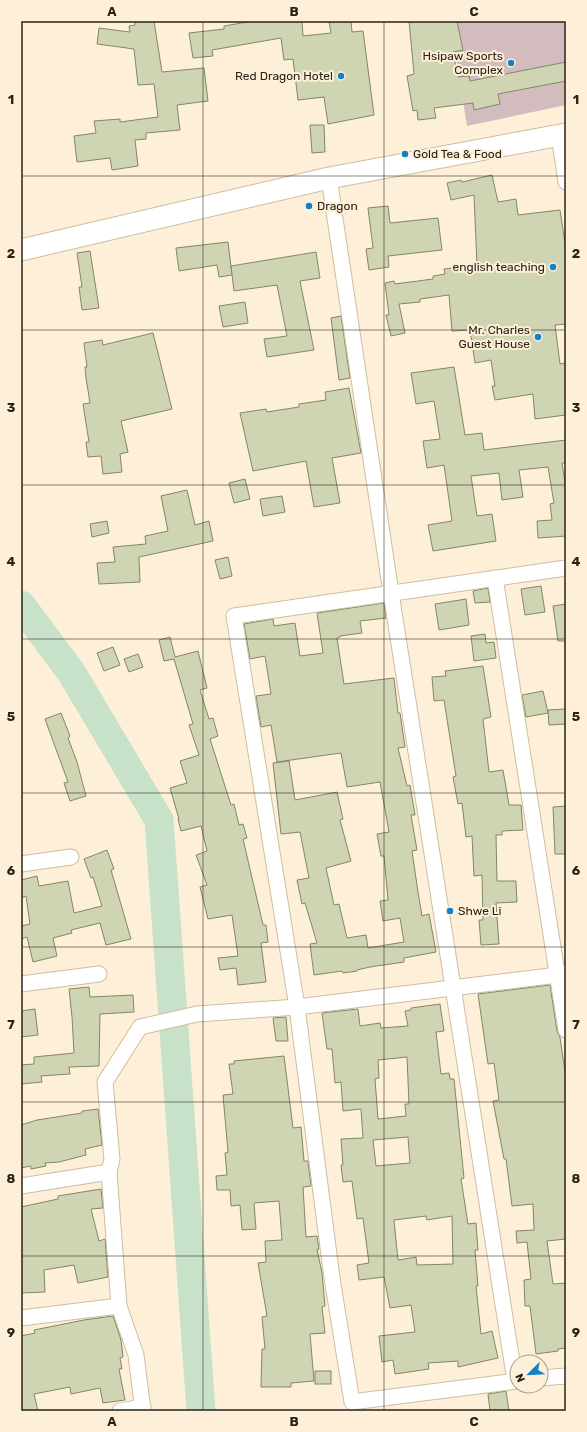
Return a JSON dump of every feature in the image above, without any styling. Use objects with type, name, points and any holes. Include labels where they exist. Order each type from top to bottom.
[{"type":"main road","points":[[21,250],[62,242],[328,178],[563,135]]},
{"type":"street","points":[[563,135],[566,182]]},
{"type":"street","points":[[328,178],[391,593],[512,1354]]},
{"type":"street","points":[[509,1382],[352,1402],[332,1278],[297,1007],[234,616],[566,568]]},
{"type":"street","points":[[495,578],[562,975],[566,1030]]},
{"type":"street","points":[[21,864],[71,857]]},
{"type":"street","points":[[21,984],[99,974]]},
{"type":"street","points":[[120,1411],[143,1409],[136,1355],[119,1306],[109,1172],[112,1159],[105,1082],[140,1027],[197,1014],[297,1007],[562,975]]},
{"type":"street","points":[[21,1186],[109,1172]]},
{"type":"street","points":[[21,1318],[119,1306]]},
{"type":"street","points":[[549,1377],[566,1376]]},
{"type":"shaded area","name":"Hsipaw Sports Complex","points":[[450,21],[566,21],[566,105],[467,126]]},
{"type":"building","points":[[135,21],[154,21],[162,72],[204,68],[208,101],[177,105],[180,130],[146,133],[146,139],[135,140],[138,166],[112,170],[110,158],[77,162],[74,136],[96,133],[94,121],[120,119],[120,122],[158,117],[154,84],[138,85],[134,49],[97,44],[99,28],[130,32],[129,26],[135,25]]},
{"type":"building","points":[[253,21],[302,21],[303,36],[331,33],[329,21],[351,21],[352,32],[363,31],[374,115],[328,124],[324,97],[298,100],[293,59],[284,60],[281,38],[212,50],[213,56],[193,58],[189,33],[224,29],[224,26]]},
{"type":"building","points":[[409,21],[457,21],[463,50],[453,52],[458,77],[469,76],[470,81],[566,62],[566,81],[498,94],[500,104],[474,110],[473,103],[434,108],[436,118],[418,120],[417,110],[413,111],[407,76],[414,74]]},
{"type":"building","points":[[310,125],[324,125],[325,152],[312,153]]},
{"type":"building","points":[[492,175],[498,202],[516,199],[518,215],[560,210],[566,250],[566,324],[555,325],[560,364],[565,363],[566,370],[566,415],[535,419],[533,394],[495,400],[492,386],[495,386],[491,360],[475,363],[470,330],[452,331],[449,295],[420,299],[420,302],[399,304],[405,333],[391,336],[386,315],[389,315],[385,283],[394,281],[395,284],[433,279],[433,276],[445,274],[444,269],[477,265],[474,195],[451,200],[447,183],[461,180],[462,182]]},
{"type":"building","points":[[388,206],[390,223],[438,218],[442,250],[388,256],[389,267],[369,270],[366,249],[373,248],[368,208]]},
{"type":"building","points":[[228,242],[232,275],[219,277],[217,265],[179,271],[176,248]]},
{"type":"building","points":[[90,251],[99,308],[82,310],[79,287],[82,287],[77,253]]},
{"type":"building","points":[[316,252],[320,278],[300,281],[314,350],[267,357],[264,339],[287,336],[277,285],[234,291],[231,266]]},
{"type":"building","points":[[245,302],[248,323],[223,327],[219,306]]},
{"type":"building","points":[[341,316],[350,378],[339,380],[331,318]]},
{"type":"building","points":[[153,333],[172,409],[121,421],[128,452],[120,454],[122,472],[103,474],[101,456],[88,457],[86,442],[89,442],[83,404],[90,403],[86,378],[85,367],[87,367],[84,343],[102,340],[103,345]]},
{"type":"building","points":[[454,367],[465,435],[482,433],[484,450],[566,440],[566,463],[562,463],[566,489],[566,536],[538,538],[537,521],[552,520],[550,504],[554,503],[548,467],[519,470],[523,497],[502,500],[499,473],[471,476],[477,516],[492,514],[496,541],[433,551],[428,525],[452,521],[444,465],[427,468],[423,441],[440,439],[434,401],[416,404],[411,373]]},
{"type":"building","points":[[349,388],[361,453],[332,458],[340,503],[314,507],[306,461],[253,471],[240,413],[266,409],[267,412],[299,407],[299,404],[326,400],[325,392]]},
{"type":"building","points":[[245,479],[250,499],[234,503],[229,483]]},
{"type":"building","points":[[187,490],[195,525],[209,521],[213,541],[139,557],[140,582],[99,584],[97,563],[115,562],[113,547],[146,544],[145,536],[168,531],[161,496]]},
{"type":"building","points":[[282,496],[285,512],[263,516],[260,499]]},
{"type":"building","points":[[107,521],[109,533],[92,537],[90,524]]},
{"type":"building","points":[[228,557],[232,576],[220,579],[215,560]]},
{"type":"building","points":[[541,586],[545,612],[525,615],[521,589]]},
{"type":"building","points":[[488,588],[490,602],[475,603],[473,591]]},
{"type":"building","points":[[466,599],[469,625],[439,630],[435,604]]},
{"type":"building","points":[[384,603],[386,618],[360,621],[362,633],[340,636],[337,638],[344,684],[394,678],[398,713],[400,713],[405,747],[398,748],[407,786],[410,785],[415,815],[411,815],[417,850],[412,851],[418,892],[422,916],[429,914],[436,952],[404,958],[404,962],[370,967],[357,971],[343,973],[342,971],[314,975],[310,944],[317,943],[305,903],[302,904],[297,880],[309,878],[300,832],[281,834],[273,763],[289,761],[295,800],[337,792],[343,819],[340,820],[351,861],[326,868],[334,905],[339,904],[347,938],[366,935],[368,948],[404,942],[400,918],[383,921],[380,901],[388,900],[384,856],[381,856],[377,834],[389,832],[380,782],[347,787],[341,753],[277,762],[271,725],[261,727],[256,696],[271,694],[265,656],[250,659],[244,624],[273,619],[274,626],[295,623],[300,656],[323,653],[317,613]]},
{"type":"building","points":[[566,604],[566,641],[558,641],[553,606]]},
{"type":"building","points":[[485,634],[486,643],[494,642],[496,658],[474,661],[471,636]]},
{"type":"building","points":[[170,637],[175,657],[198,651],[207,688],[200,690],[209,719],[213,718],[218,736],[210,739],[231,805],[234,804],[239,825],[243,824],[247,838],[243,839],[263,925],[266,925],[268,942],[261,943],[266,982],[238,985],[236,968],[220,970],[218,958],[238,956],[232,915],[208,919],[200,887],[207,885],[196,855],[207,851],[201,826],[181,831],[170,788],[187,783],[180,761],[199,755],[189,725],[193,724],[174,659],[164,661],[159,640]]},
{"type":"building","points":[[113,647],[120,665],[104,671],[97,653]]},
{"type":"building","points":[[138,654],[143,667],[129,672],[124,659]]},
{"type":"building","points":[[483,666],[491,717],[483,719],[489,772],[503,770],[509,805],[521,805],[523,830],[502,831],[502,835],[496,835],[497,881],[516,881],[517,902],[496,903],[499,944],[481,945],[479,920],[483,920],[482,875],[474,876],[472,836],[466,837],[462,803],[458,804],[453,777],[456,776],[444,700],[434,701],[432,677],[446,676],[445,671]]},
{"type":"building","points":[[543,691],[548,713],[526,717],[522,695]]},
{"type":"building","points":[[566,709],[566,724],[549,725],[548,710]]},
{"type":"building","points":[[61,713],[70,736],[68,738],[77,762],[86,796],[70,801],[64,783],[68,782],[45,719]]},
{"type":"building","points":[[566,806],[566,854],[555,854],[553,807]]},
{"type":"building","points":[[107,850],[114,869],[111,870],[131,939],[106,945],[100,923],[71,930],[72,933],[53,938],[57,956],[33,962],[27,937],[21,939],[21,926],[30,924],[26,896],[21,898],[21,880],[37,876],[39,886],[68,881],[74,913],[102,906],[93,877],[91,878],[84,859]]},
{"type":"building","points":[[550,985],[566,1079],[566,1239],[547,1241],[553,1284],[566,1283],[566,1348],[558,1349],[558,1351],[536,1354],[530,1306],[525,1306],[524,1280],[531,1279],[527,1242],[517,1243],[516,1231],[534,1230],[533,1204],[512,1206],[506,1159],[504,1159],[493,1101],[499,1100],[494,1063],[488,1064],[478,994]]},
{"type":"building","points":[[89,987],[90,997],[133,995],[134,1012],[100,1014],[99,1066],[69,1067],[70,1074],[41,1076],[42,1082],[21,1084],[21,1065],[34,1064],[34,1057],[74,1053],[69,989]]},
{"type":"building","points":[[440,1004],[444,1031],[436,1032],[441,1074],[449,1073],[450,1079],[454,1079],[464,1178],[461,1179],[468,1224],[476,1223],[478,1250],[475,1250],[478,1286],[476,1286],[481,1334],[492,1331],[498,1358],[458,1367],[458,1361],[428,1363],[429,1369],[395,1374],[393,1360],[382,1362],[379,1336],[415,1332],[411,1305],[390,1308],[384,1277],[359,1280],[357,1265],[369,1263],[363,1218],[357,1219],[352,1181],[343,1182],[341,1165],[343,1165],[341,1139],[363,1138],[361,1109],[343,1111],[341,1082],[335,1083],[332,1049],[327,1049],[322,1013],[358,1009],[360,1026],[380,1023],[381,1028],[408,1026],[405,1011],[411,1010],[411,1008]],"holes":[[[407,1057],[409,1104],[405,1104],[406,1116],[378,1119],[375,1079],[379,1078],[378,1060]],[[408,1137],[410,1163],[376,1166],[373,1140]],[[426,1216],[427,1220],[452,1216],[453,1264],[417,1265],[416,1257],[398,1260],[394,1220]]]},
{"type":"building","points":[[35,1009],[38,1035],[21,1037],[21,1011]]},
{"type":"building","points":[[286,1017],[288,1041],[276,1041],[273,1018]]},
{"type":"building","points":[[284,1056],[293,1128],[301,1127],[304,1161],[308,1161],[311,1186],[303,1187],[306,1237],[317,1236],[319,1249],[317,1249],[322,1273],[325,1306],[322,1307],[325,1333],[310,1334],[314,1381],[291,1383],[291,1387],[261,1387],[262,1349],[265,1349],[262,1317],[267,1316],[258,1263],[266,1262],[265,1241],[282,1240],[279,1201],[254,1203],[256,1229],[242,1230],[240,1205],[231,1206],[230,1190],[217,1190],[216,1176],[227,1175],[225,1153],[228,1152],[223,1095],[233,1094],[229,1064],[234,1064],[234,1061]]},
{"type":"building","points":[[98,1109],[102,1145],[85,1149],[86,1155],[59,1162],[45,1163],[46,1166],[31,1169],[31,1166],[21,1168],[21,1125],[37,1120]]},
{"type":"building","points":[[101,1189],[103,1208],[91,1209],[99,1241],[105,1239],[108,1277],[78,1283],[74,1265],[44,1270],[45,1292],[21,1293],[21,1207],[58,1199],[58,1196]]},
{"type":"building","points":[[113,1316],[121,1340],[123,1357],[120,1358],[122,1369],[119,1369],[125,1400],[103,1403],[100,1388],[71,1394],[70,1387],[34,1394],[38,1411],[21,1411],[21,1336],[35,1333],[34,1330]]},
{"type":"building","points":[[315,1371],[331,1371],[331,1384],[315,1384]]},
{"type":"building","points":[[506,1391],[509,1411],[490,1411],[488,1394]]},
{"type":"waterway","points":[[21,605],[71,672],[159,820],[201,1411]]},
{"type":"place","name":"Hsipaw Sports Complex","points":[[511,63]]},
{"type":"place","name":"Red Dragon Hotel","points":[[341,76]]},
{"type":"place","name":"Gold Tea & Food","points":[[405,154]]},
{"type":"place","name":"Dragon","points":[[309,206]]},
{"type":"place","name":"english teaching","points":[[553,267]]},
{"type":"place","name":"Mr. Charles Guest House","points":[[538,337]]},
{"type":"place","name":"Shwe Li","points":[[450,911]]}]
